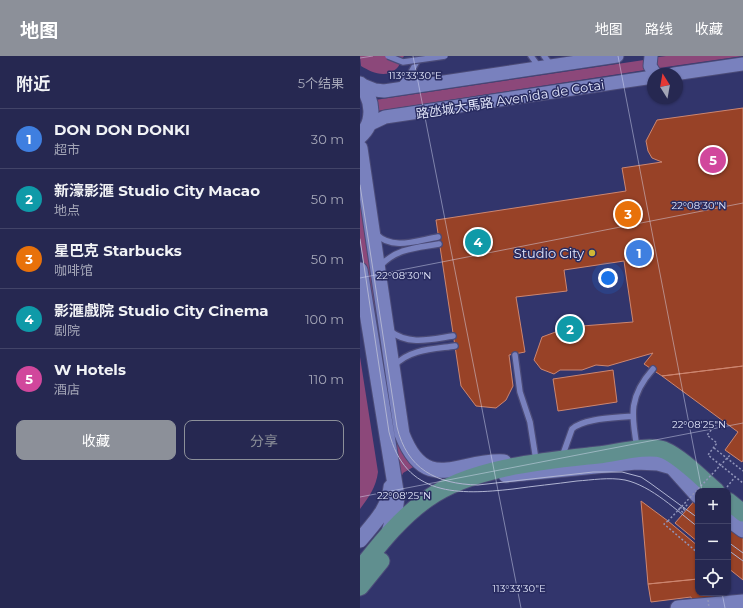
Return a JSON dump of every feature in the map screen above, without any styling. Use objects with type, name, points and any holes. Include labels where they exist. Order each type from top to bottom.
[{"type":"main road","points":[[360,84],[366,91],[370,102],[371,114],[362,137],[377,269],[402,434],[409,450],[423,466],[433,470],[443,471],[502,462],[529,464]]},
{"type":"main road","points":[[360,270],[395,487],[396,506],[393,529],[381,561],[360,588]]},
{"type":"main road","points":[[360,569],[393,529],[432,496],[468,479],[486,473],[561,459],[637,449],[659,448],[672,454],[712,488]]},
{"type":"main road","points":[[360,540],[381,514],[390,497],[392,480],[390,462]]},
{"type":"main road","points":[[486,473],[494,476],[636,462],[658,463],[672,467],[695,493]]},
{"type":"main road","points":[[731,503],[743,513]]},
{"type":"main road","points":[[731,521],[743,530]]},
{"type":"main road","points":[[678,608],[743,602]]},
{"type":"street","name":"路氹城大馬路 Avenida de Cotai","points":[[360,84],[375,90],[398,89],[545,63],[617,56]]},
{"type":"street","points":[[651,56],[650,66],[651,68]]},
{"type":"street","points":[[683,73],[743,64]]},
{"type":"street","name":"路氹城大馬路 Avenida de Cotai","points":[[362,137],[385,117],[647,78]]},
{"type":"lane","points":[[388,56],[403,62],[445,56]]},
{"type":"lane","points":[[398,89],[410,74],[420,56]]},
{"type":"lane","points":[[531,56],[545,63]]},
{"type":"lane","points":[[372,230],[384,241],[399,244],[438,237]]},
{"type":"lane","points":[[377,269],[390,256],[398,252],[440,244]]},
{"type":"lane","points":[[386,329],[396,336],[407,340],[427,340],[453,336]]},
{"type":"lane","points":[[392,369],[404,357],[414,353],[455,346]]},
{"type":"lane","points":[[514,355],[520,392],[530,422],[529,464]]},
{"type":"lane","points":[[637,449],[633,416],[636,392],[653,369]]},
{"type":"lane","points":[[561,459],[572,429],[576,426],[584,422],[633,416]]},
{"type":"path","points":[[719,421],[707,435],[717,443],[708,455],[743,483]]},
{"type":"path","points":[[714,448],[743,471]]},
{"type":"path","points":[[695,551],[664,524],[731,454]]},
{"type":"path","points":[[727,488],[736,477]]},
{"type":"path","points":[[683,509],[686,506]]},
{"type":"path","points":[[680,507],[686,511]]},
{"type":"path","points":[[678,509],[684,513]]},
{"type":"path","points":[[708,600],[709,608]]},
{"type":"shaded area","points":[[360,56],[404,56],[399,66],[392,72],[387,74],[378,74],[361,66]]},
{"type":"shaded area","points":[[743,56],[659,68],[655,60],[658,57]]},
{"type":"shaded area","points":[[644,60],[643,65],[645,70],[377,111],[375,100]]},
{"type":"shaded area","points":[[360,178],[415,466],[403,473],[401,478],[360,243]]},
{"type":"shaded area","points":[[360,357],[378,472],[372,492],[360,509]]},
{"type":"building","name":"Studio City","points":[[743,108],[743,366],[662,376],[644,364],[653,353],[608,366],[596,365],[582,370],[560,370],[554,374],[541,369],[534,360],[542,337],[569,327],[633,322],[624,261],[564,270],[567,291],[516,297],[525,352],[509,355],[513,386],[506,400],[496,408],[476,406],[461,386],[436,220],[626,191],[622,168],[662,162],[652,158],[648,151],[646,141],[657,120]]},
{"type":"building","points":[[743,366],[742,462],[725,450],[738,432],[662,376]]},
{"type":"building","points":[[613,370],[617,402],[558,411],[553,379]]},
{"type":"building","points":[[695,500],[695,540],[675,523]]},
{"type":"building","points":[[641,501],[695,544],[695,579],[648,584]]},
{"type":"building","points":[[731,527],[743,537],[743,580],[731,570]]},
{"type":"building","points":[[695,579],[695,596],[717,596],[719,607],[693,608],[691,597],[651,602],[648,584]]},
{"type":"tram line","points":[[360,185],[397,427],[408,454],[416,464],[437,477],[463,484],[478,485],[593,472],[622,472],[641,477],[695,516]]},
{"type":"tram line","points":[[360,239],[389,432],[397,453],[408,469],[421,480],[437,487],[454,491],[473,492],[513,489],[595,479],[625,480],[635,483],[654,493],[695,525]]},
{"type":"tram line","points":[[731,544],[743,553]]},
{"type":"tram line","points":[[731,552],[743,561]]},
{"type":"place","name":"W Hotels","points":[[713,160]]},
{"type":"place","name":"星巴克 Starbucks","points":[[628,214]]},
{"type":"place","name":"影滙戲院 Studio City Cinema","points":[[478,242]]},
{"type":"place","name":"Studio City","points":[[592,253]]},
{"type":"place","name":"DON DON DONKI","points":[[639,253]]},
{"type":"place","name":"新濠影滙 Studio City Macao","points":[[570,329]]}]
